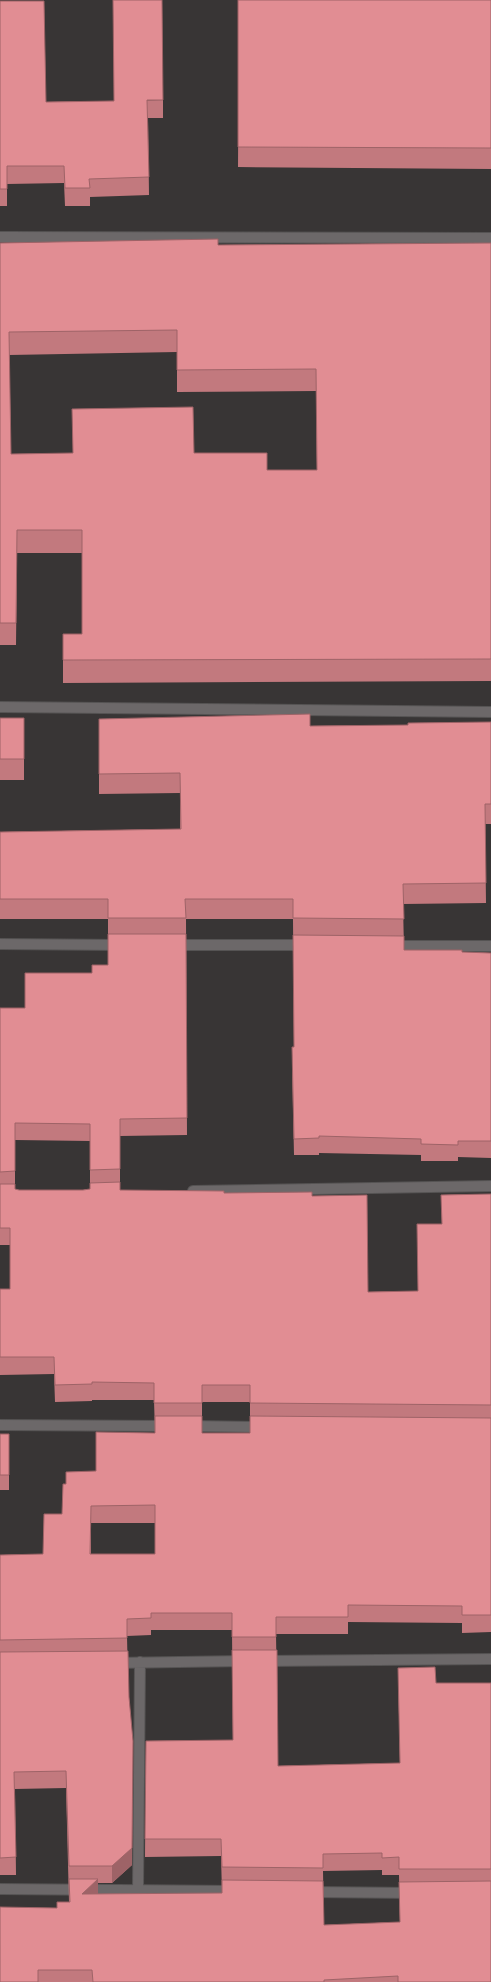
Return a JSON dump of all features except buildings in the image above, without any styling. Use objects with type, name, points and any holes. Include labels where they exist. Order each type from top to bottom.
[{"type":"street","points":[[0,237],[491,238]]},
{"type":"street","points":[[0,707],[491,712]]},
{"type":"street","points":[[0,944],[135,945]]},
{"type":"street","points":[[166,945],[317,945]]},
{"type":"street","points":[[380,946],[491,946]]},
{"type":"street","points":[[182,1192],[491,1186]]},
{"type":"street","points":[[0,1425],[277,1427]]},
{"type":"street","points":[[101,1663],[491,1659]]},
{"type":"street","points":[[138,1890],[140,1662]]},
{"type":"street","points":[[0,1889],[248,1891]]},
{"type":"street","points":[[303,1892],[420,1893]]}]
